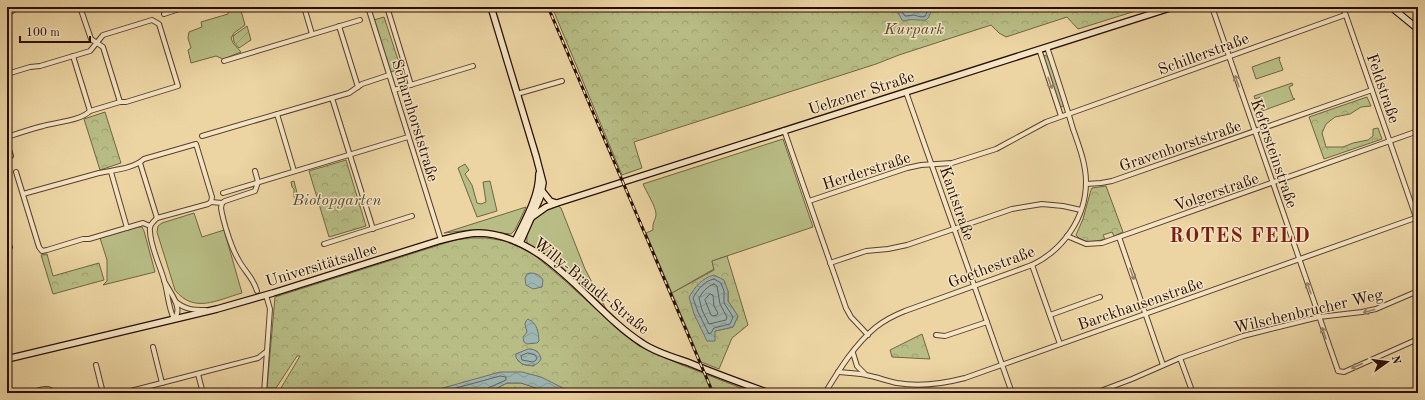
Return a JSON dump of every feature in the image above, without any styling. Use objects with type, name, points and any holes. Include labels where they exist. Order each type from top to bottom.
[{"type":"street","points":[[7,14],[19,7]]},
{"type":"street","points":[[80,7],[91,39],[103,47],[120,102]]},
{"type":"street","points":[[164,14],[185,7]]},
{"type":"street","points":[[304,7],[312,34]]},
{"type":"street","name":"Scharnhorststraße","points":[[368,7],[441,240]]},
{"type":"street","name":"Scharnhorststraße","points":[[387,7],[411,85]]},
{"type":"street","points":[[490,7],[542,176],[542,191],[535,203],[518,242]]},
{"type":"street","name":"Uelzener Straße","points":[[532,217],[546,207],[556,203],[1173,7]]},
{"type":"street","name":"Kefersteinstraße","points":[[1212,7],[1338,371],[1341,372],[1418,339]]},
{"type":"street","name":"Feldstraße","points":[[1344,7],[1345,15],[1417,219]]},
{"type":"street","points":[[1391,7],[1418,29]]},
{"type":"street","name":"Schillerstraße","points":[[1069,114],[1345,15]]},
{"type":"street","points":[[7,74],[30,67],[40,66],[90,50],[103,35],[152,20],[159,24],[178,86],[90,111],[87,115],[7,137]]},
{"type":"street","points":[[224,61],[360,20]]},
{"type":"street","points":[[339,26],[358,87]]},
{"type":"street","name":"Goethestraße","points":[[825,393],[838,372],[877,326],[895,315],[1032,265],[1047,257],[1067,236],[1081,210],[1086,184],[1083,160],[1047,47]]},
{"type":"street","points":[[1039,50],[1061,116],[1069,114]]},
{"type":"street","points":[[73,56],[90,111]]},
{"type":"street","points":[[394,90],[473,66]]},
{"type":"street","points":[[202,136],[349,93],[362,84],[389,75]]},
{"type":"street","points":[[517,94],[562,81]]},
{"type":"street","name":"Gravenhorststraße","points":[[1086,184],[1101,184],[1112,181],[1372,90]]},
{"type":"street","name":"Kantstraße","points":[[906,92],[1001,365]]},
{"type":"street","points":[[332,98],[373,229]]},
{"type":"street","points":[[277,114],[294,171]]},
{"type":"street","name":"Herderstraße","points":[[809,201],[907,168],[921,165],[952,163],[996,149],[1040,124],[1061,116]]},
{"type":"street","points":[[784,130],[849,313],[855,322],[868,335]]},
{"type":"street","name":"Volgerstraße","points":[[1067,236],[1081,243],[1092,245],[1119,238],[1418,132]]},
{"type":"street","points":[[223,193],[408,137]]},
{"type":"street","points":[[7,143],[11,156]]},
{"type":"street","points":[[23,194],[104,172],[111,172],[140,163],[144,159],[196,144],[212,197],[211,202]]},
{"type":"street","points":[[140,163],[157,218]]},
{"type":"street","points":[[518,242],[532,217],[538,182],[538,163]]},
{"type":"street","points":[[174,320],[171,314],[164,281],[150,235],[150,226],[152,222],[157,218],[211,202],[222,203],[251,193],[255,191],[258,182],[255,171]]},
{"type":"street","points":[[16,172],[39,247],[42,251],[143,223],[150,226]]},
{"type":"street","points":[[111,172],[127,228]]},
{"type":"street","points":[[542,191],[550,201],[556,203]]},
{"type":"street","points":[[222,203],[222,212],[234,251],[238,260],[251,277],[257,291]]},
{"type":"street","points":[[535,203],[546,207]]},
{"type":"street","name":"Uelzener Straße","points":[[535,203],[556,203]]},
{"type":"street","points":[[830,263],[866,251],[904,246],[1003,211],[1032,205],[1053,205],[1081,210]]},
{"type":"street","points":[[324,244],[412,216]]},
{"type":"street","name":"Barckhausenstraße","points":[[838,372],[865,374],[910,384],[934,384],[965,378],[1417,219]]},
{"type":"street","name":"Willy-Brandt-Straße","points":[[441,240],[462,235],[479,234],[495,235],[518,242],[548,262],[624,330],[642,344],[769,393]]},
{"type":"street","points":[[1119,238],[1163,365]]},
{"type":"street","name":"Universitätsallee","points":[[7,359],[208,311],[266,295],[441,240]]},
{"type":"street","points":[[1032,265],[1060,344]]},
{"type":"street","points":[[164,281],[174,300],[178,312],[174,320]]},
{"type":"street","name":"Wilschenbrucher Weg","points":[[1095,393],[1180,358],[1243,336],[1319,317],[1376,309],[1418,291]]},
{"type":"street","points":[[264,393],[270,309],[266,295]]},
{"type":"street","points":[[1050,315],[1100,297]]},
{"type":"street","name":"Universitätsallee","points":[[174,300],[185,308],[208,311]]},
{"type":"street","points":[[936,335],[945,336],[987,322]]},
{"type":"street","points":[[153,347],[162,383]]},
{"type":"street","points":[[125,393],[258,358],[267,351]]},
{"type":"street","points":[[853,353],[857,366],[865,374]]},
{"type":"street","points":[[1180,358],[1191,388]]},
{"type":"street","points":[[96,365],[103,393]]},
{"type":"street","points":[[1001,365],[1012,393]]},
{"type":"street","points":[[198,374],[203,393]]},
{"type":"street","points":[[31,393],[46,389],[51,390],[54,393]]},
{"type":"street","points":[[1330,393],[1358,393]]},
{"type":"green space","points":[[229,7],[240,7],[245,25],[234,33],[231,38],[233,43],[241,52],[223,59],[216,56],[191,63],[188,50],[191,48],[188,38],[189,32],[202,27],[201,22],[228,14]]},
{"type":"green space","name":"Kurpark","points":[[552,7],[1141,7],[1142,9],[1078,29],[1067,17],[1006,37],[999,33],[991,25],[876,64],[634,142],[642,168],[622,175]]},
{"type":"green space","points":[[384,17],[401,69],[390,72],[374,20]]},
{"type":"green space","points":[[247,26],[251,40],[239,48],[234,42],[233,36]]},
{"type":"green space","points":[[1045,55],[1048,57],[1064,104],[1061,107],[1059,107],[1043,58]]},
{"type":"green space","points":[[1280,57],[1279,59],[1283,70],[1256,79],[1252,67]]},
{"type":"green space","points":[[1292,83],[1293,85],[1289,87],[1293,98],[1295,99],[1262,111],[1261,109],[1265,107],[1261,97],[1255,99],[1254,96]]},
{"type":"green space","points":[[1367,97],[1371,106],[1361,107],[1350,114],[1335,117],[1326,124],[1322,133],[1326,147],[1343,147],[1368,140],[1373,136],[1373,129],[1378,128],[1382,139],[1324,159],[1309,117]]},
{"type":"green space","points":[[105,112],[121,163],[100,170],[84,119]]},
{"type":"green space","points":[[783,139],[813,227],[712,261],[714,269],[672,293],[646,233],[653,230],[656,211],[643,184]]},
{"type":"green space","name":"Biotopgarten","points":[[346,160],[366,226],[329,237],[309,171]]},
{"type":"green space","points":[[465,164],[469,170],[465,174],[472,185],[477,203],[481,204],[486,202],[483,182],[490,181],[497,211],[477,217],[458,168]]},
{"type":"green space","points":[[294,181],[299,201],[295,202],[294,189],[291,182]]},
{"type":"green space","points":[[1106,186],[1123,232],[1114,236],[1112,232],[1103,235],[1105,239],[1097,241],[1089,242],[1082,240],[1076,235],[1083,219],[1091,190],[1092,188]]},
{"type":"green space","points":[[557,205],[561,208],[585,269],[606,309],[551,259],[527,243],[528,229],[534,218]]},
{"type":"green space","points":[[526,207],[515,230],[511,234],[470,230],[444,233]]},
{"type":"green space","points":[[194,213],[202,237],[224,230],[242,293],[215,301],[198,303],[190,302],[175,290],[157,232],[158,226],[162,223]]},
{"type":"green space","points":[[142,227],[144,231],[155,272],[103,285],[107,281],[107,260],[100,238]]},
{"type":"green space","points":[[487,238],[505,241],[532,253],[621,332],[639,346],[677,363],[754,393],[278,393],[300,356],[297,356],[276,388],[267,388],[275,297],[455,240]],"holes":[[[531,349],[538,352],[534,366],[525,365],[520,362],[516,354]]]},
{"type":"green space","points":[[47,254],[53,276],[99,263],[104,280],[53,294],[41,255]]},
{"type":"green space","points":[[727,256],[748,325],[732,338],[719,369],[701,362],[672,293],[714,270],[712,261]],"holes":[[[728,291],[728,301],[738,316],[733,327],[715,331]]]},
{"type":"green space","points":[[319,266],[322,270],[304,275],[306,270]]},
{"type":"green space","points":[[922,334],[930,359],[892,357],[890,350]]},
{"type":"green space","points":[[507,383],[521,383],[551,393],[500,393],[503,391],[499,387]]},
{"type":"water","points":[[895,7],[914,9],[922,7],[935,7],[926,20],[904,21]]},
{"type":"water","points":[[534,273],[542,278],[542,287],[533,289],[526,285],[525,278],[527,274]]},
{"type":"water","points":[[714,275],[724,280],[728,291],[728,301],[738,316],[733,327],[715,331],[715,341],[707,341],[694,314],[689,297],[699,283]]},
{"type":"water","points":[[528,319],[534,323],[537,328],[539,341],[537,343],[527,344],[524,342],[523,337],[527,332],[525,324]]},
{"type":"water","points":[[528,349],[535,350],[540,354],[541,359],[535,365],[522,364],[516,358],[516,354]]},
{"type":"water","points":[[500,372],[522,372],[541,377],[573,393],[551,393],[521,383],[507,383],[487,393],[425,393]]},
{"type":"railway","points":[[548,7],[713,393]]},
{"type":"district","name":"ROTES FELD","points":[[1240,235]]}]
